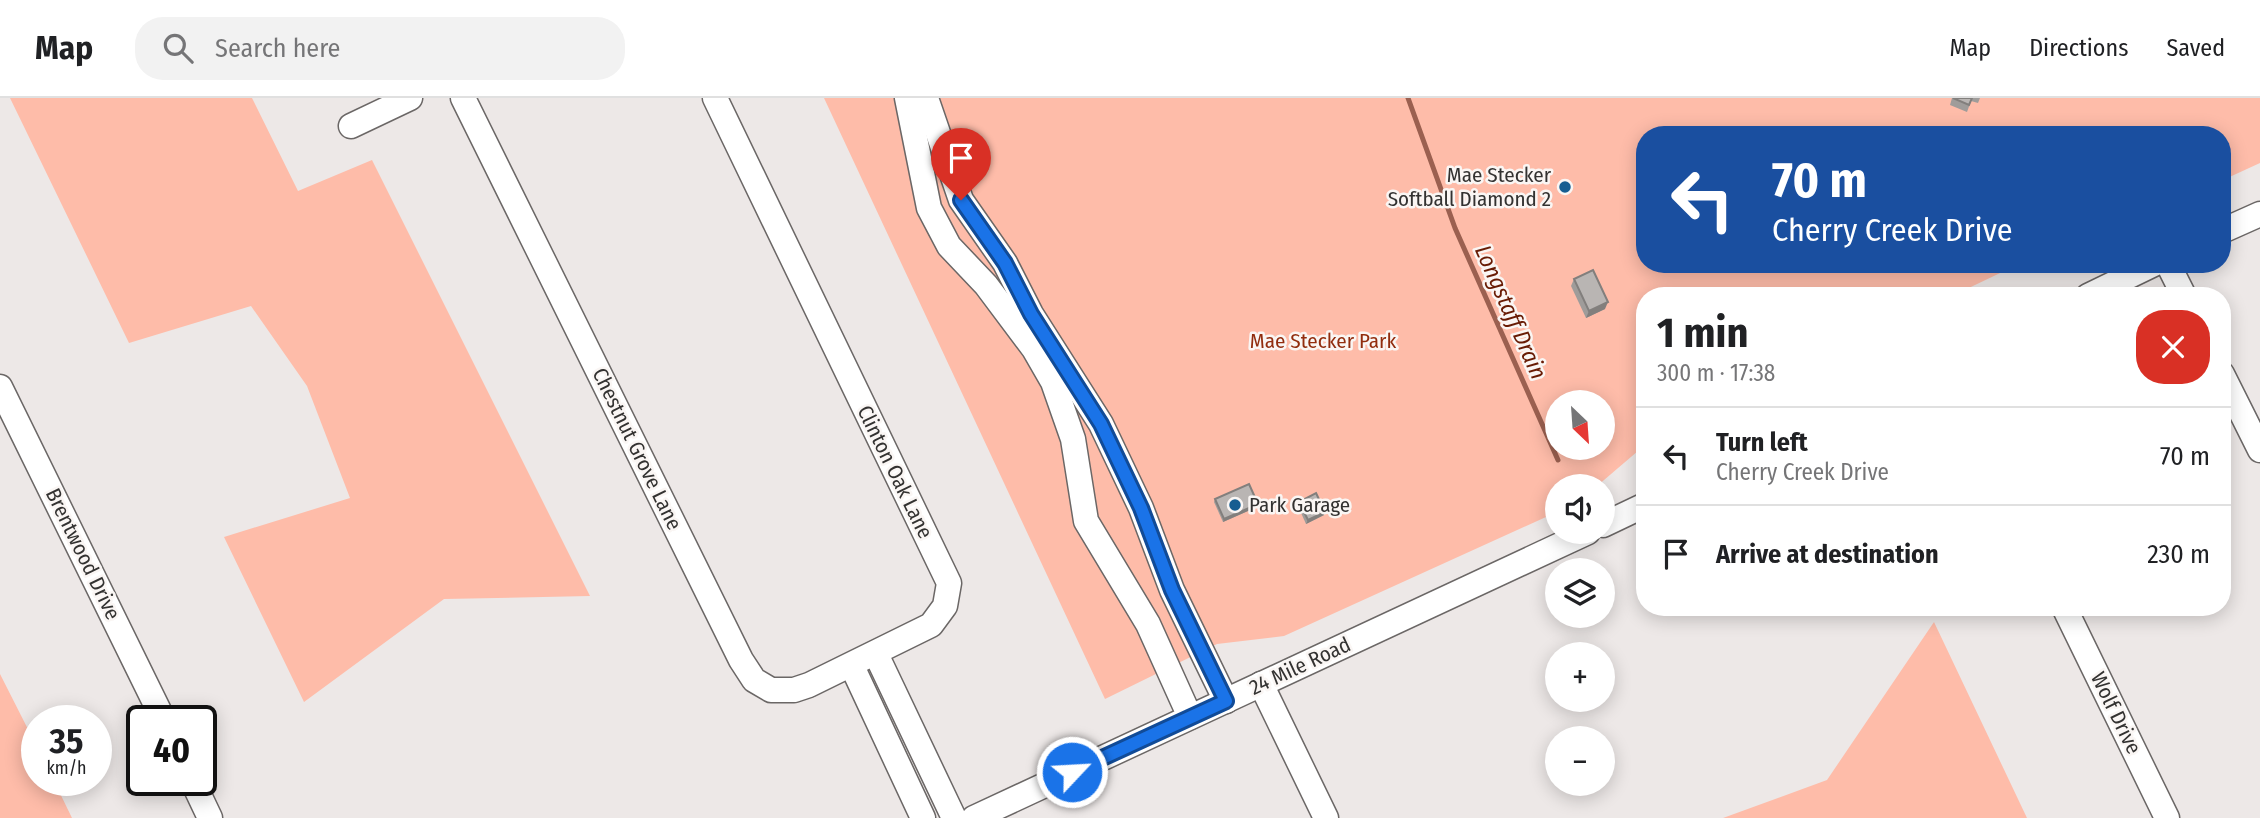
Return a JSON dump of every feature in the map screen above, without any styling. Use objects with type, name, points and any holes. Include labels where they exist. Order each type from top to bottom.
[{"type":"street","points":[[351,125],[410,98]]},
{"type":"street","name":"Chestnut Grove Lane","points":[[463,98],[747,671],[762,686],[782,691],[809,685],[876,654]]},
{"type":"street","name":"Clinton Oak Lane","points":[[715,98],[948,583],[945,606],[931,625],[876,654]]},
{"type":"street","points":[[907,98],[929,208],[949,246],[1045,352],[1101,424],[1141,508],[1172,590],[1226,701]]},
{"type":"street","points":[[926,98],[961,200],[1005,263],[1031,314],[1073,439],[1086,521],[1138,607],[1190,717]]},
{"type":"street","points":[[2231,227],[2260,214]]},
{"type":"street","points":[[2107,287],[2135,273]]},
{"type":"street","name":"Brentwood Drive","points":[[0,387],[156,705]]},
{"type":"street","points":[[2231,392],[2260,450]]},
{"type":"street","points":[[1615,519],[1636,509]]},
{"type":"street","name":"24 Mile Road","points":[[974,818],[1562,544]]},
{"type":"street","points":[[1138,607],[1172,590]]},
{"type":"street","name":"Wolf Drive","points":[[2068,616],[2168,818]]},
{"type":"street","points":[[876,654],[954,818]]},
{"type":"street","points":[[852,666],[923,818]]},
{"type":"street","points":[[1261,684],[1326,818]]},
{"type":"street","points":[[200,796],[210,818]]},
{"type":"green space","points":[[10,98],[252,98],[298,191],[372,160],[590,596],[444,599],[304,702],[224,537],[350,498],[307,386],[251,306],[129,343]]},
{"type":"green space","name":"Mae Stecker Park","points":[[824,98],[2260,98],[2260,163],[2231,176],[2231,126],[1636,126],[1636,273],[2000,273],[1971,287],[1636,287],[1636,453],[1611,474],[1545,474],[1545,517],[1284,636],[1217,644],[1105,699]]},
{"type":"green space","points":[[1934,622],[2027,818],[1723,818],[1827,780]]},
{"type":"green space","points":[[0,674],[21,715],[21,796],[61,796],[72,818],[0,818]]},
{"type":"building","points":[[1953,98],[1972,98],[1969,105]]},
{"type":"building","points":[[1593,270],[1608,302],[1589,311],[1574,279]]},
{"type":"building","name":"Park Garage","points":[[1249,484],[1258,504],[1224,519],[1215,499]]},
{"type":"building","points":[[1316,493],[1325,512],[1308,520],[1299,502]]},
{"type":"waterway","name":"Longstaff Drain","points":[[1408,98],[1455,228],[1545,431]]},
{"type":"place","name":"Mae Stecker Softball Diamond 2","points":[[1565,187]]},
{"type":"place","name":"Park Garage","points":[[1235,505]]},
{"type":"route","points":[[961,200],[1005,263],[1031,314],[1101,424],[1141,508],[1172,590],[1226,701],[1072,772]]}]
